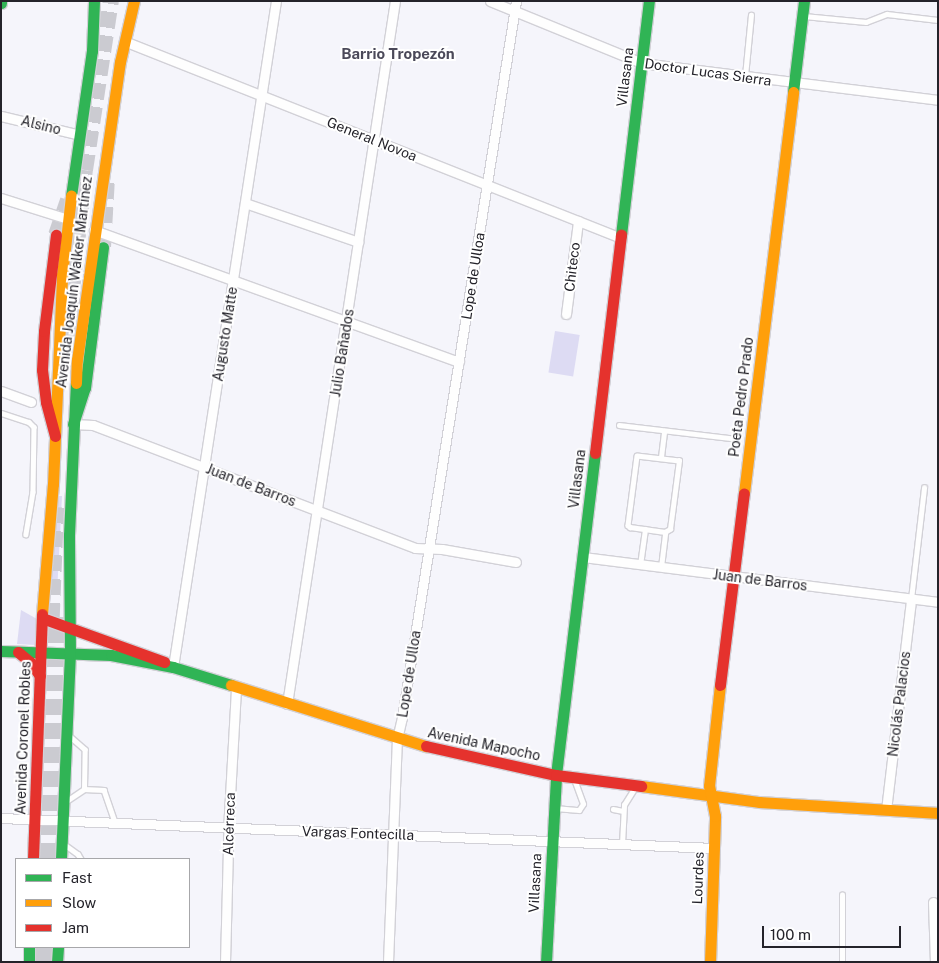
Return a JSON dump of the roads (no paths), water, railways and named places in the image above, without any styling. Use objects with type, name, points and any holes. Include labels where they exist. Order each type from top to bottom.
[{"type":"main road","name":"Avenida Joaquín Walker Martínez","points":[[42,618],[55,436],[60,315],[68,220],[92,51],[94,1]]},
{"type":"main road","name":"Avenida Joaquín Walker Martínez","points":[[70,630],[69,535],[73,424],[80,329],[124,40],[134,1]]},
{"type":"main road","name":"Villasana","points":[[546,962],[556,775],[649,1]]},
{"type":"main road","name":"Poeta Pedro Prado","points":[[712,796],[710,767],[804,1]]},
{"type":"main road","points":[[55,436],[46,402],[42,370],[44,331],[56,236]]},
{"type":"main road","points":[[73,424],[85,388],[103,247]]},
{"type":"main road","name":"Avenida Mapocho","points":[[42,618],[70,630],[151,656],[173,667],[397,739],[556,775],[712,796],[789,804],[938,813]]},
{"type":"main road","name":"Avenida Coronel Robles","points":[[33,858],[42,618]]},
{"type":"main road","points":[[61,858],[70,630]]},
{"type":"main road","points":[[1,651],[111,655],[173,667]]},
{"type":"main road","points":[[18,652],[30,662],[40,676]]},
{"type":"main road","name":"Lourdes","points":[[710,962],[715,816],[712,796]]},
{"type":"main road","points":[[28,962],[29,948]]},
{"type":"main road","points":[[57,962],[58,948]]},
{"type":"street","name":"Augusto Matte","points":[[173,667],[276,1]]},
{"type":"street","name":"Julio Bañados","points":[[287,704],[395,1]]},
{"type":"street","name":"Doctor Lucas Sierra","points":[[490,1],[642,63],[794,84],[938,100]]},
{"type":"street","name":"Lope de Ulloa","points":[[388,962],[397,739],[429,550],[516,1]]},
{"type":"street","name":"General Novoa","points":[[124,40],[621,238]]},
{"type":"street","name":"Alsino","points":[[1,116],[80,135]]},
{"type":"street","points":[[1,198],[68,220]]},
{"type":"street","points":[[245,203],[358,242]]},
{"type":"street","name":"Chiteco","points":[[566,314],[578,221]]},
{"type":"street","points":[[94,230],[459,362]]},
{"type":"street","points":[[1,391],[31,402]]},
{"type":"street","name":"Juan de Barros","points":[[73,424],[93,425],[415,548],[429,550]]},
{"type":"street","points":[[429,550],[442,549],[516,562]]},
{"type":"street","name":"Juan de Barros","points":[[583,557],[938,602]]},
{"type":"street","name":"Nicolás Palacios","points":[[886,810],[911,599]]},
{"type":"street","name":"Alcérreca","points":[[225,962],[228,828],[236,687]]},
{"type":"street","name":"Vargas Fontecilla","points":[[1,818],[714,848]]},
{"type":"street","points":[[933,902],[935,962]]},
{"type":"lane","points":[[802,16],[866,22],[886,14],[938,20]]},
{"type":"lane","points":[[745,77],[751,15]]},
{"type":"lane","points":[[1,413],[28,422],[34,428],[33,492],[26,534]]},
{"type":"lane","points":[[619,426],[730,438]]},
{"type":"lane","points":[[660,457],[664,431]]},
{"type":"lane","points":[[660,568],[665,532],[670,528],[679,461],[641,455],[636,459],[628,525],[665,532]]},
{"type":"lane","points":[[911,599],[924,488]]},
{"type":"lane","points":[[640,565],[645,529]]},
{"type":"lane","points":[[66,735],[85,750],[84,789]]},
{"type":"lane","points":[[554,808],[579,810],[583,804],[574,777]]},
{"type":"lane","points":[[622,844],[623,811],[626,798],[637,786]]},
{"type":"lane","points":[[64,803],[84,789],[104,790],[114,822]]},
{"type":"lane","points":[[613,809],[623,811]]},
{"type":"lane","points":[[62,843],[78,854],[80,858]]},
{"type":"lane","points":[[842,895],[842,962]]},
{"type":"tunnel","points":[[64,365],[85,170],[111,1]]},
{"type":"tunnel","points":[[103,247],[107,177]]},
{"type":"tunnel","points":[[56,235],[68,200]]},
{"type":"tunnel","points":[[42,858],[56,507]]},
{"type":"tunnel","points":[[54,858],[65,617]]},
{"type":"tunnel","points":[[38,962],[39,948]]},
{"type":"tunnel","points":[[50,962],[51,948]]},
{"type":"district","name":"Barrio Tropezón","points":[[398,54]]}]
